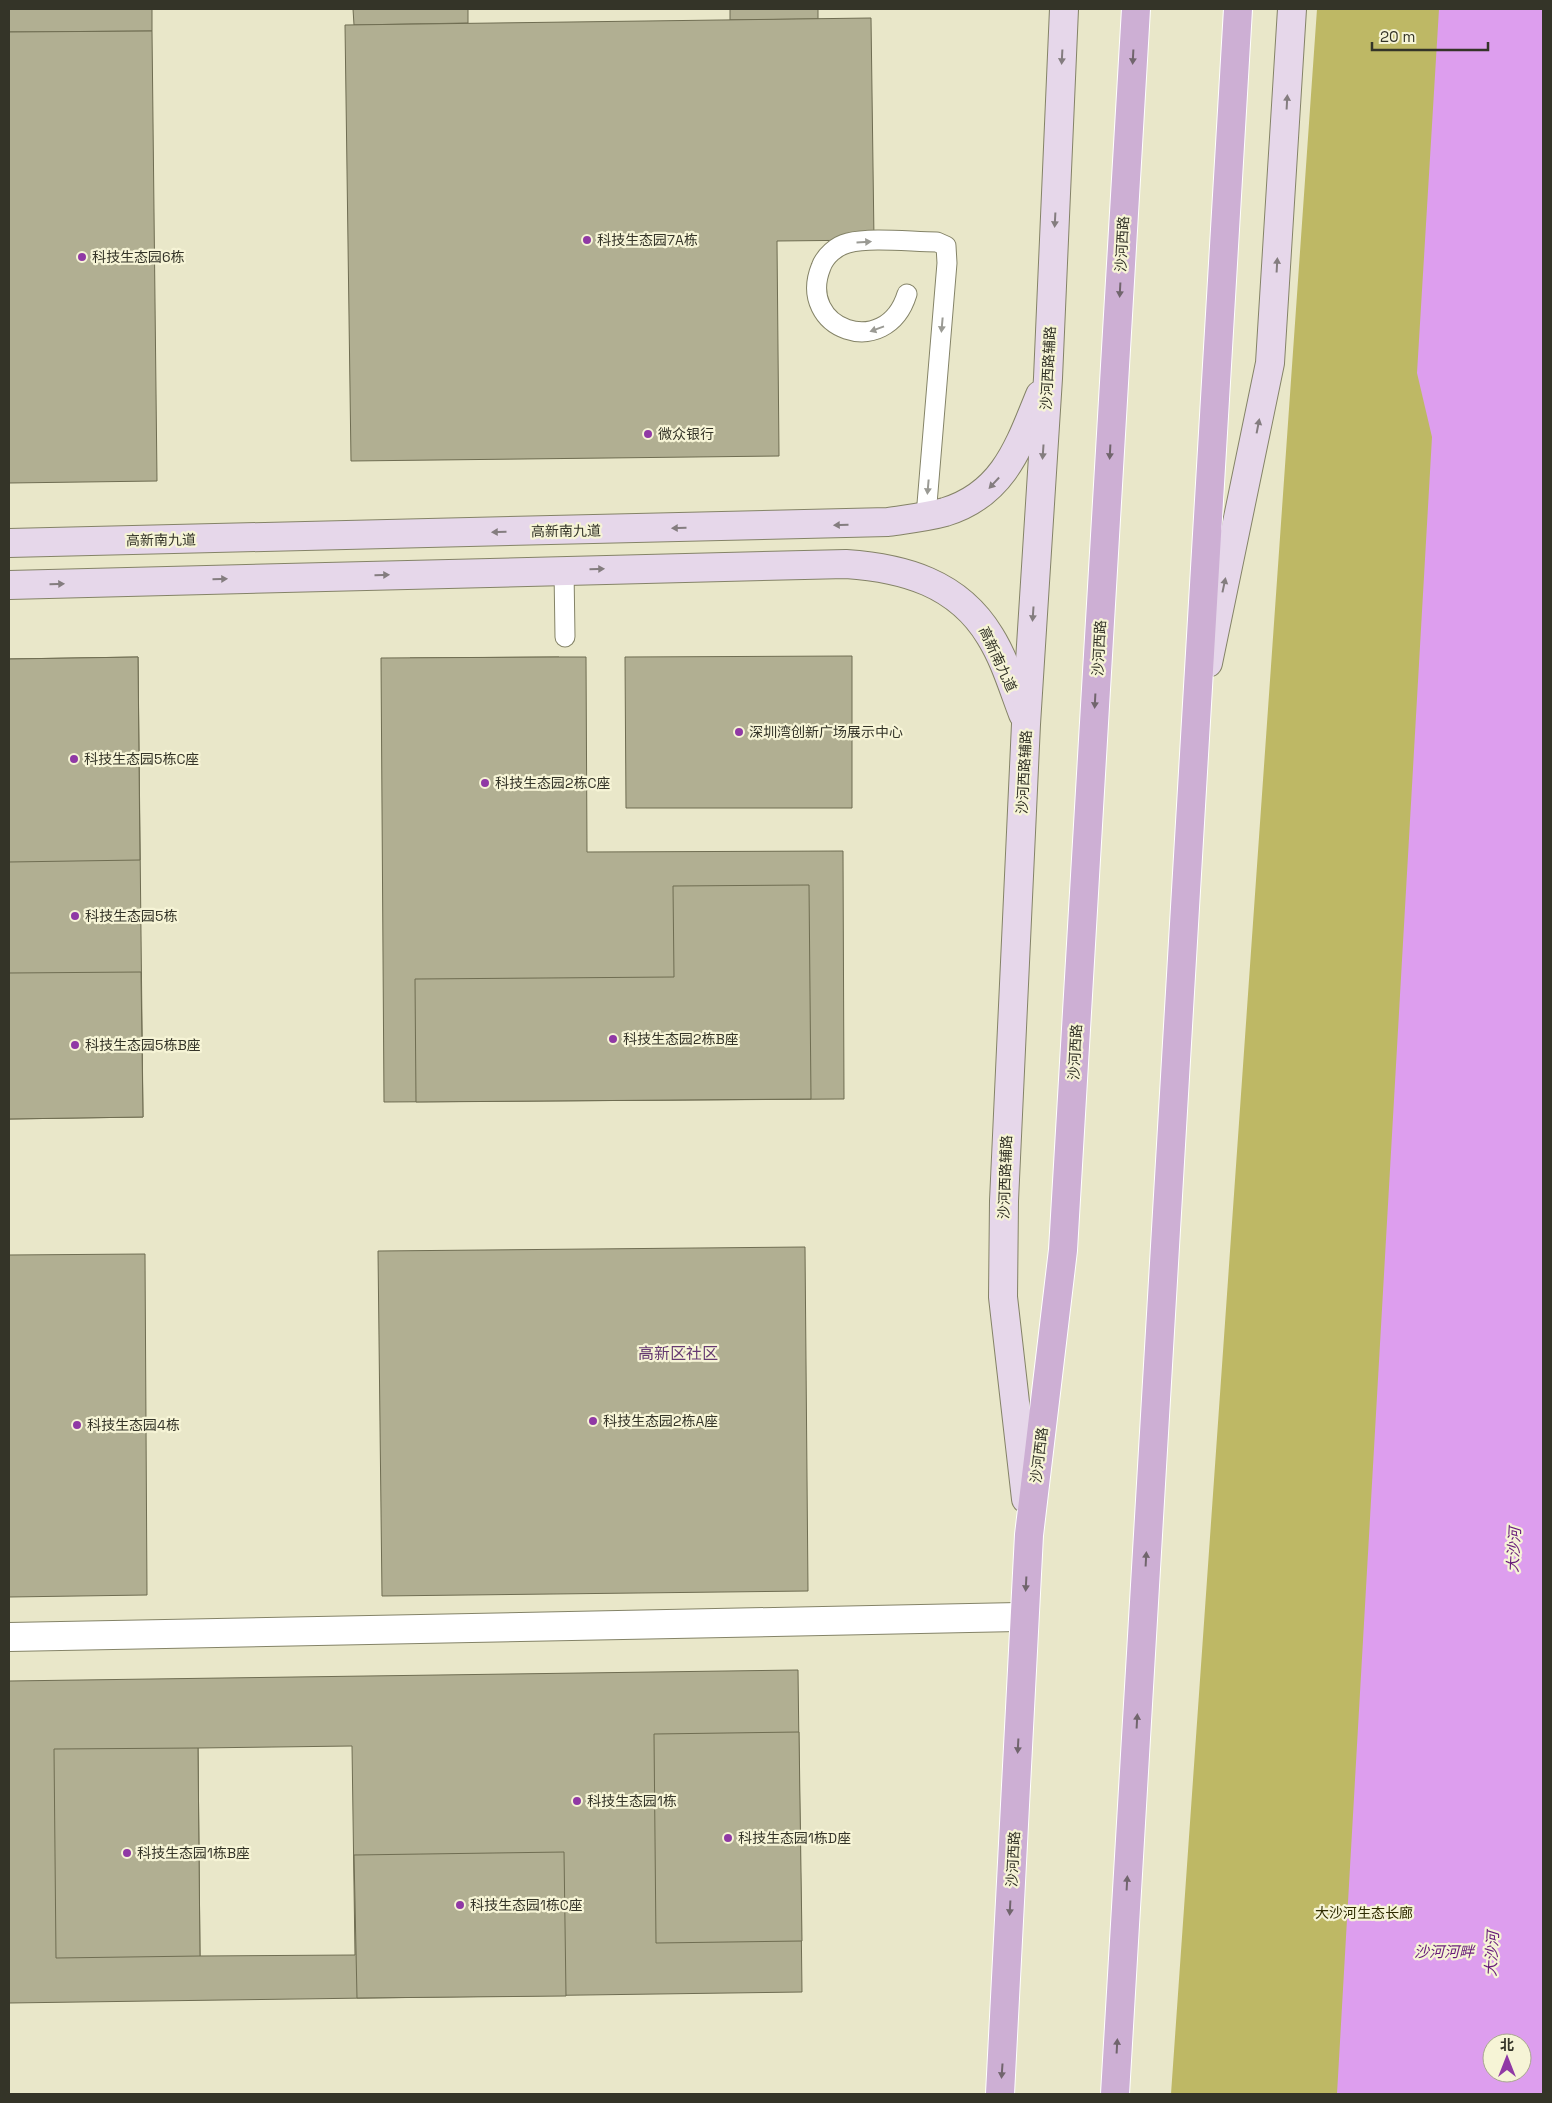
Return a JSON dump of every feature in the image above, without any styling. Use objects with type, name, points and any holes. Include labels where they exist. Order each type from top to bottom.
[{"type":"main road","name":"沙河西路辅路","points":[[1029,1535],[1024,1465],[1003,1297],[1003,1252],[1026,724],[1048,378],[1064,9]]},
{"type":"main road","name":"沙河西路","points":[[1000,2094],[1029,1535],[1063,1250],[1136,9]]},
{"type":"main road","points":[[1114,2094],[1238,9]]},
{"type":"main road","points":[[1194,753],[1208,662],[1270,363],[1292,9]]},
{"type":"main road","name":"高新南九道","points":[[9,543],[847,525],[888,522],[926,516],[946,512],[985,493],[1003,473],[1019,446],[1048,378]]},
{"type":"main road","name":"高新南九道","points":[[9,585],[564,570],[846,564],[882,566],[915,575],[958,599],[976,616],[991,637],[1003,662],[1026,724]]},
{"type":"street","points":[[9,1637],[1024,1617]]},
{"type":"lane","points":[[908,294],[903,308],[895,319],[884,327],[870,332],[856,332],[836,324],[820,307],[816,292],[817,276],[823,261],[834,250],[848,243],[864,241],[937,242],[946,246],[947,263],[926,516]]},
{"type":"lane","points":[[564,570],[565,637]]},
{"type":"green space","name":"大沙河生态长廊","points":[[1317,9],[1543,9],[1543,2094],[1171,2094]]},
{"type":"water","name":"沙河河畔","points":[[1439,9],[1543,9],[1543,2094],[1337,2094],[1432,437],[1417,373]]},
{"type":"building","points":[[9,9],[152,9],[152,31],[9,32]]},
{"type":"building","points":[[353,9],[468,9],[468,23],[354,25]]},
{"type":"building","points":[[730,9],[818,9],[818,19],[730,20]]},
{"type":"building","name":"科技生态园7A栋","points":[[871,18],[874,240],[777,241],[779,456],[351,461],[345,25]]},
{"type":"building","name":"科技生态园6栋","points":[[152,31],[157,481],[9,483],[9,32]]},
{"type":"building","name":"深圳湾创新广场展示中心","points":[[852,656],[852,808],[626,808],[625,657]]},
{"type":"building","name":"科技生态园5栋","points":[[138,657],[143,1117],[9,1119],[9,659]]},
{"type":"building","name":"科技生态园5栋C座","points":[[138,657],[140,860],[9,862],[9,659]]},
{"type":"building","name":"科技生态园2栋C座","points":[[559,657],[561,908],[411,909],[410,658]]},
{"type":"building","points":[[586,657],[587,852],[843,851],[844,1099],[384,1102],[381,658]]},
{"type":"building","name":"科技生态园2栋B座","points":[[809,885],[811,1099],[416,1102],[415,979],[674,977],[673,886]]},
{"type":"building","name":"科技生态园5栋B座","points":[[141,972],[143,1117],[9,1119],[9,973]]},
{"type":"building","name":"科技生态园2栋A座","points":[[805,1247],[808,1591],[382,1596],[378,1251]]},
{"type":"building","name":"科技生态园4栋","points":[[145,1254],[147,1595],[9,1597],[9,1255]]},
{"type":"building","name":"科技生态园1栋","points":[[798,1670],[802,1992],[9,2003],[9,1681]],"holes":[[[352,1746],[355,1955],[200,1956],[198,1748]]]},
{"type":"building","name":"科技生态园1栋D座","points":[[799,1732],[802,1941],[656,1943],[654,1734]]},
{"type":"building","name":"科技生态园1栋B座","points":[[198,1748],[200,1956],[56,1958],[54,1749]]},
{"type":"building","name":"科技生态园1栋C座","points":[[564,1852],[566,1996],[357,1998],[354,1855]]},
{"type":"place","name":"科技生态园7A栋","points":[[587,240]]},
{"type":"place","name":"科技生态园6栋","points":[[82,257]]},
{"type":"place","name":"微众银行","points":[[648,434]]},
{"type":"place","name":"深圳湾创新广场展示中心","points":[[739,732]]},
{"type":"place","name":"科技生态园5栋C座","points":[[74,759]]},
{"type":"place","name":"科技生态园2栋C座","points":[[485,783]]},
{"type":"place","name":"科技生态园5栋","points":[[75,916]]},
{"type":"place","name":"科技生态园2栋B座","points":[[613,1039]]},
{"type":"place","name":"科技生态园5栋B座","points":[[75,1045]]},
{"type":"place","name":"科技生态园2栋A座","points":[[593,1421]]},
{"type":"place","name":"科技生态园4栋","points":[[77,1425]]},
{"type":"place","name":"科技生态园1栋","points":[[577,1801]]},
{"type":"place","name":"科技生态园1栋D座","points":[[728,1838]]},
{"type":"place","name":"科技生态园1栋B座","points":[[127,1853]]},
{"type":"place","name":"科技生态园1栋C座","points":[[460,1905]]},
{"type":"district","name":"高新区社区","points":[[678,1353]]},
{"type":"water label","name":"大沙河","points":[[1514,1550]]},
{"type":"water label","name":"大沙河","points":[[1492,1954]]}]
